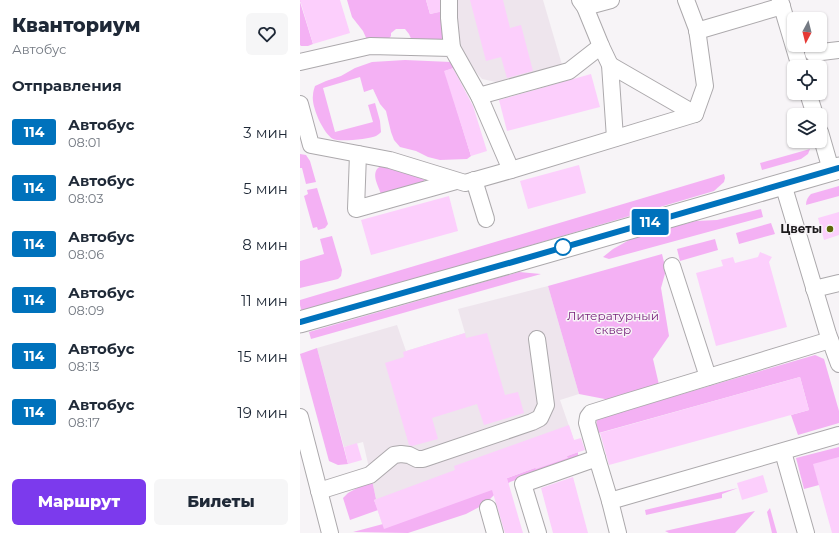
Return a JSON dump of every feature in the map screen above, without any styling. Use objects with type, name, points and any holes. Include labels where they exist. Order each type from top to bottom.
[{"type":"main road","points":[[300,322],[835,169]]},
{"type":"street","points":[[449,0],[452,48],[480,96],[511,170]]},
{"type":"street","points":[[611,0],[582,4],[610,65],[615,138]]},
{"type":"street","points":[[686,0],[697,31],[705,86],[695,114]]},
{"type":"street","points":[[697,31],[781,3],[798,60]]},
{"type":"street","points":[[300,62],[370,46],[452,48]]},
{"type":"street","points":[[480,96],[569,71],[601,46]]},
{"type":"street","points":[[812,53],[839,50]]},
{"type":"street","points":[[610,65],[695,114]]},
{"type":"street","points":[[300,104],[305,142],[390,160],[465,183],[695,114]]},
{"type":"street","points":[[826,148],[835,169]]},
{"type":"street","points":[[358,154],[356,209],[456,180]]},
{"type":"street","points":[[474,180],[486,219]]},
{"type":"street","points":[[783,184],[814,289],[832,335],[839,364]]},
{"type":"street","points":[[672,266],[708,377]]},
{"type":"street","points":[[814,289],[839,283]]},
{"type":"street","points":[[618,533],[587,423],[588,417],[591,413],[708,377],[832,335]]},
{"type":"street","points":[[319,491],[370,475],[394,455],[401,454],[423,459],[540,418],[546,405],[537,339]]},
{"type":"street","points":[[300,417],[330,533]]},
{"type":"street","points":[[610,501],[839,435]]},
{"type":"street","points":[[783,452],[806,533]]},
{"type":"street","points":[[538,533],[523,484],[597,458]]},
{"type":"street","points":[[488,508],[495,533]]},
{"type":"shaded area","points":[[455,0],[543,0],[563,68],[505,84],[482,79],[458,51]]},
{"type":"shaded area","points":[[548,286],[579,394],[560,400],[578,452],[472,490],[384,529],[374,499],[376,498],[363,442],[344,447],[317,348],[397,325],[406,351],[465,333],[458,309]]},
{"type":"green space","points":[[347,0],[426,0],[430,14],[446,10],[447,41],[416,50],[409,34],[405,29],[396,29],[391,33],[391,36],[387,41],[368,42],[363,31],[352,17]]},
{"type":"green space","points":[[300,2],[313,44],[308,46],[300,45]]},
{"type":"green space","points":[[405,60],[451,62],[460,66],[445,71],[471,156],[467,159],[440,160],[400,147],[394,140],[386,111],[380,104],[373,89],[364,92],[360,77],[323,88],[335,132],[373,122],[368,105],[375,103],[380,121],[381,132],[377,136],[368,138],[336,140],[329,136],[325,131],[318,119],[314,106],[313,94],[315,86],[372,62]]},
{"type":"green space","points":[[810,149],[808,154],[801,159],[762,170],[760,163]]},
{"type":"green space","points":[[300,154],[306,155],[310,161],[316,182],[306,184],[302,168],[300,168]]},
{"type":"green space","points":[[387,164],[421,176],[425,185],[381,194],[375,174],[378,168]]},
{"type":"green space","points":[[724,174],[724,182],[714,191],[302,313],[300,300]]},
{"type":"green space","points":[[839,186],[839,196],[806,205],[807,199],[811,194]]},
{"type":"green space","points":[[317,188],[328,224],[325,228],[318,230],[317,227],[313,228],[304,196],[308,194],[307,190]]},
{"type":"green space","points":[[761,209],[763,217],[609,259],[603,257],[613,249],[631,239],[646,234],[696,221],[717,220]]},
{"type":"green space","points":[[771,223],[775,234],[739,244],[736,233]]},
{"type":"green space","points":[[332,236],[342,270],[341,276],[338,279],[300,288],[300,261],[324,254],[320,239]]},
{"type":"green space","points":[[715,239],[718,250],[680,261],[677,249]]},
{"type":"green space","name":"Литературный сквер","points":[[662,254],[666,270],[661,288],[669,336],[653,359],[660,389],[615,401],[579,394],[548,286]]},
{"type":"green space","points":[[519,272],[541,274],[311,339],[309,332]]},
{"type":"green space","points":[[317,348],[348,464],[338,465],[329,461],[300,354]]},
{"type":"green space","points":[[815,355],[824,359],[839,411],[839,423],[798,435],[791,415],[809,410],[800,377],[595,434],[597,419]]},
{"type":"green space","points":[[839,447],[839,457],[819,485],[804,489],[796,458]]},
{"type":"green space","points":[[578,452],[578,457],[510,482],[499,490],[485,504],[466,514],[408,533],[353,532],[383,524]]},
{"type":"green space","points":[[372,480],[376,499],[374,500],[378,510],[350,520],[343,498],[348,493]]},
{"type":"green space","points":[[738,488],[722,494],[722,498],[646,515],[645,510]]},
{"type":"green space","points":[[770,508],[777,533],[772,533],[767,512]]},
{"type":"green space","points":[[755,511],[735,533],[669,533],[665,531]]},
{"type":"building","points":[[300,0],[340,0],[350,33],[313,44]]},
{"type":"building","points":[[426,0],[440,0],[440,12],[430,14]]},
{"type":"building","points":[[470,0],[503,0],[510,28],[521,25],[533,71],[507,78],[501,57],[486,61]]},
{"type":"building","points":[[453,68],[473,106],[487,151],[471,156],[444,71]]},
{"type":"building","points":[[591,74],[600,107],[507,131],[499,100]]},
{"type":"building","points":[[579,165],[586,193],[528,209],[520,181]]},
{"type":"building","points":[[449,196],[458,231],[371,255],[361,220]]},
{"type":"building","name":"Цветы","points":[[839,212],[839,235],[824,240],[818,218]]},
{"type":"building","points":[[760,252],[772,257],[769,262],[787,327],[716,346],[696,273],[723,266],[721,260],[733,257],[735,263],[758,257]]},
{"type":"building","points":[[465,333],[466,338],[487,333],[505,395],[518,392],[524,413],[484,425],[477,404],[432,418],[438,439],[412,446],[409,445],[385,363],[404,357],[403,352]]},
{"type":"building","points":[[800,377],[809,410],[609,465],[600,433]]},
{"type":"building","points":[[569,425],[574,440],[581,438],[585,450],[567,456],[568,458],[507,478],[523,533],[505,533],[492,490],[384,529],[374,500],[455,470],[454,466]]},
{"type":"building","points":[[357,443],[362,460],[348,464],[344,447]]},
{"type":"building","points":[[839,457],[839,533],[832,533],[813,464]]},
{"type":"building","points":[[763,475],[768,492],[742,500],[737,483]]},
{"type":"building","points":[[573,477],[588,533],[553,533],[541,488]]},
{"type":"bus line","name":"114","points":[[300,322],[839,168]]},
{"type":"place","name":"Цветы","points":[[830,229]]}]
